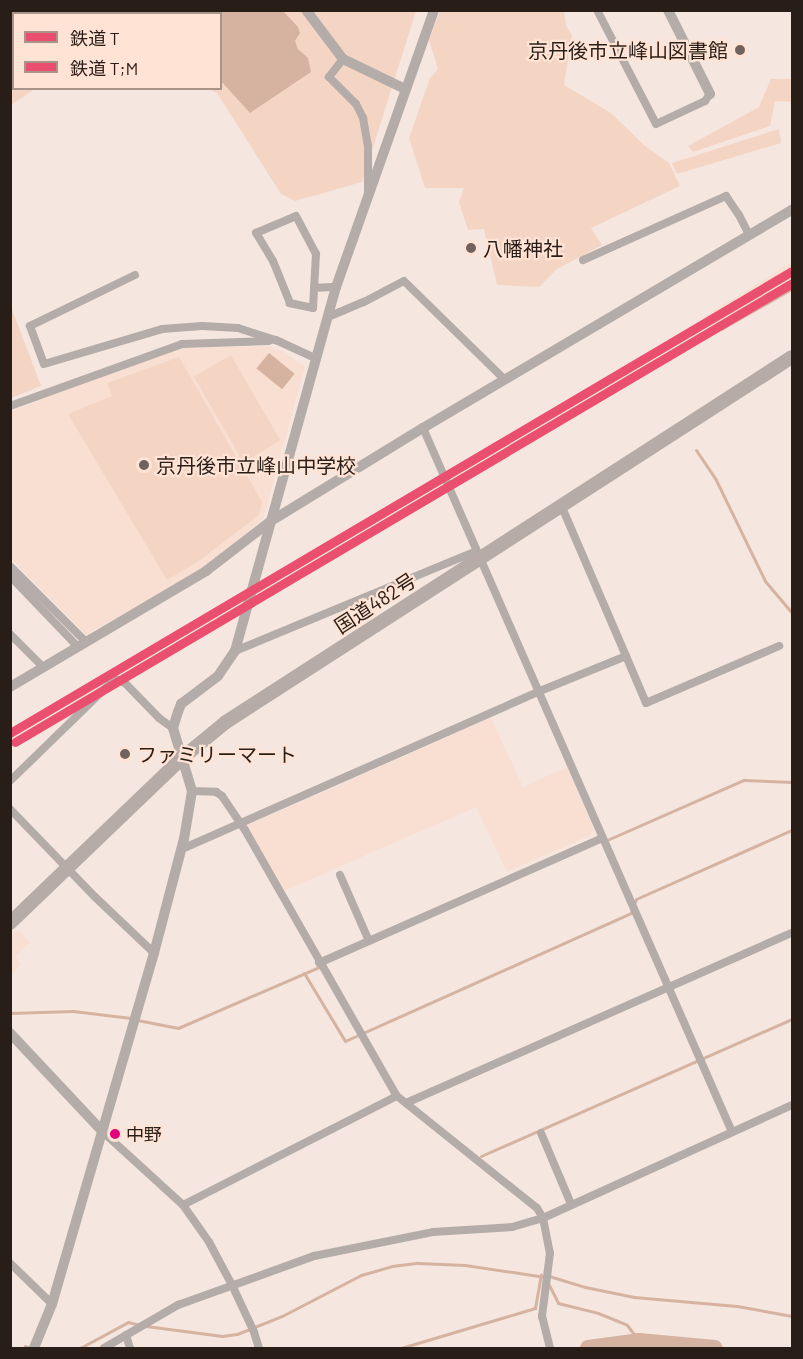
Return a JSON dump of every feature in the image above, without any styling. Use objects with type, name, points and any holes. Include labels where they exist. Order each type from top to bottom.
[{"type":"highway","name":"国道482号","points":[[10,923],[181,759],[226,722],[478,555],[561,505],[792,357]]},
{"type":"street","points":[[306,10],[343,59],[405,88]]},
{"type":"street","points":[[173,728],[182,704],[218,676],[235,651],[336,287],[434,10]]},
{"type":"street","points":[[597,10],[656,124],[705,101],[710,94],[668,10]]},
{"type":"street","points":[[343,59],[329,77],[356,105],[363,118],[368,147],[369,191]]},
{"type":"street","points":[[584,260],[726,196],[749,235]]},
{"type":"street","points":[[10,687],[206,571],[271,521],[423,428],[792,210]]},
{"type":"street","points":[[296,216],[316,254],[314,288],[313,308],[290,303],[273,261],[256,233],[296,216]]},
{"type":"street","points":[[135,275],[30,326],[44,364],[162,329],[202,326],[238,328],[276,340],[316,358]]},
{"type":"street","points":[[328,317],[364,302],[404,281],[505,380]]},
{"type":"street","points":[[314,288],[336,287]]},
{"type":"street","points":[[10,406],[182,344],[276,340]]},
{"type":"street","points":[[423,428],[732,1132]]},
{"type":"street","points":[[561,505],[646,703],[779,646]]},
{"type":"street","points":[[235,651],[478,555]]},
{"type":"street","points":[[10,566],[82,644]]},
{"type":"street","points":[[10,576],[82,644]]},
{"type":"street","points":[[10,634],[43,667]]},
{"type":"street","points":[[182,849],[540,691],[626,656]]},
{"type":"street","points":[[10,781],[115,679],[125,684],[173,728],[192,791],[182,849],[154,953],[52,1304],[34,1348]]},
{"type":"street","points":[[192,791],[216,792],[222,796],[245,830],[397,1096],[537,1208],[543,1218],[550,1253],[542,1316],[550,1348]]},
{"type":"street","points":[[10,809],[94,896],[154,953]]},
{"type":"street","points":[[319,963],[602,838]]},
{"type":"street","points":[[340,875],[369,941]]},
{"type":"street","points":[[406,1103],[792,933]]},
{"type":"street","points":[[10,1033],[103,1132],[183,1205],[209,1242],[232,1285],[259,1348]]},
{"type":"street","points":[[183,1205],[397,1096]]},
{"type":"street","points":[[104,1348],[178,1305],[314,1256],[433,1232],[512,1227],[543,1218],[792,1105]]},
{"type":"street","points":[[541,1133],[571,1204]]},
{"type":"street","points":[[10,1263],[52,1304]]},
{"type":"street","points":[[126,1335],[130,1348]]},
{"type":"shaded area","points":[[10,11],[416,11],[362,182],[295,201],[281,194],[217,93],[211,90],[222,90],[222,12],[12,12],[12,90],[34,90],[11,105]]},
{"type":"shaded area","points":[[283,11],[298,27],[300,33],[295,41],[298,49],[308,58],[311,72],[250,113],[222,82],[222,12],[146,12]]},
{"type":"shaded area","points":[[440,11],[564,11],[566,26],[572,35],[564,85],[611,113],[645,146],[669,163],[680,186],[591,228],[602,245],[557,269],[539,287],[497,285],[484,229],[468,230],[459,202],[464,188],[425,188],[409,138],[430,78],[438,69],[429,40]]},
{"type":"shaded area","points":[[771,79],[792,79],[792,102],[775,101],[770,126],[693,152],[688,146],[759,107]]},
{"type":"shaded area","points":[[779,129],[781,143],[677,174],[672,163]]},
{"type":"shaded area","points":[[792,262],[792,287],[718,328],[704,317]]},
{"type":"shaded area","points":[[10,304],[41,386],[11,398],[10,398]]},
{"type":"shaded area","name":"京丹後市立峰山中学校","points":[[267,346],[283,351],[305,367],[263,519],[204,568],[86,635],[11,559],[11,411],[160,354],[183,348]]},
{"type":"shaded area","points":[[269,353],[295,374],[282,389],[256,369]]},
{"type":"shaded area","points":[[231,355],[280,441],[243,462],[194,377]]},
{"type":"shaded area","points":[[179,357],[262,502],[259,515],[199,561],[167,580],[68,414],[112,396],[107,383]]},
{"type":"shaded area","points":[[491,718],[523,787],[567,767],[593,828],[591,835],[507,872],[476,807],[284,891],[246,826]]},
{"type":"shaded area","points":[[18,930],[30,942],[15,957],[21,964],[11,975],[11,937]]},
{"type":"waterway","points":[[721,329],[791,289],[792,291]]},
{"type":"waterway","points":[[696,450],[716,480],[765,581],[792,613]]},
{"type":"waterway","points":[[607,840],[744,780],[792,782]]},
{"type":"waterway","points":[[635,902],[636,899],[792,830]]},
{"type":"waterway","points":[[304,973],[345,1041],[631,913],[632,909]]},
{"type":"waterway","points":[[137,1020],[178,1028],[321,966]]},
{"type":"waterway","points":[[10,1013],[73,1011],[131,1018]]},
{"type":"waterway","points":[[481,1156],[792,1019]]},
{"type":"waterway","points":[[146,1326],[222,1336],[237,1334],[282,1316],[361,1275],[392,1266],[418,1263],[465,1265],[545,1277]]},
{"type":"waterway","points":[[401,1348],[535,1308],[541,1275]]},
{"type":"waterway","points":[[549,1276],[585,1287],[634,1297],[737,1306],[792,1316]]},
{"type":"waterway","points":[[549,1285],[558,1303],[598,1313],[627,1325],[639,1341]]},
{"type":"waterway","points":[[80,1348],[128,1322],[140,1325]]},
{"type":"waterway","points":[[588,1348],[639,1341],[715,1348]]},
{"type":"waterway","points":[[24,1348],[25,1346],[32,1348]]},
{"type":"rail line","name":"T","points":[[10,733],[792,271]]},
{"type":"rail line","name":"T;M","points":[[15,742],[792,283]]},
{"type":"place","name":"京丹後市立峰山図書館","points":[[740,50]]},
{"type":"place","name":"八幡神社","points":[[471,248]]},
{"type":"place","name":"京丹後市立峰山中学校","points":[[144,465]]},
{"type":"place","name":"ファミリーマート","points":[[125,754]]},
{"type":"place","name":"中野","points":[[115,1134]]}]
